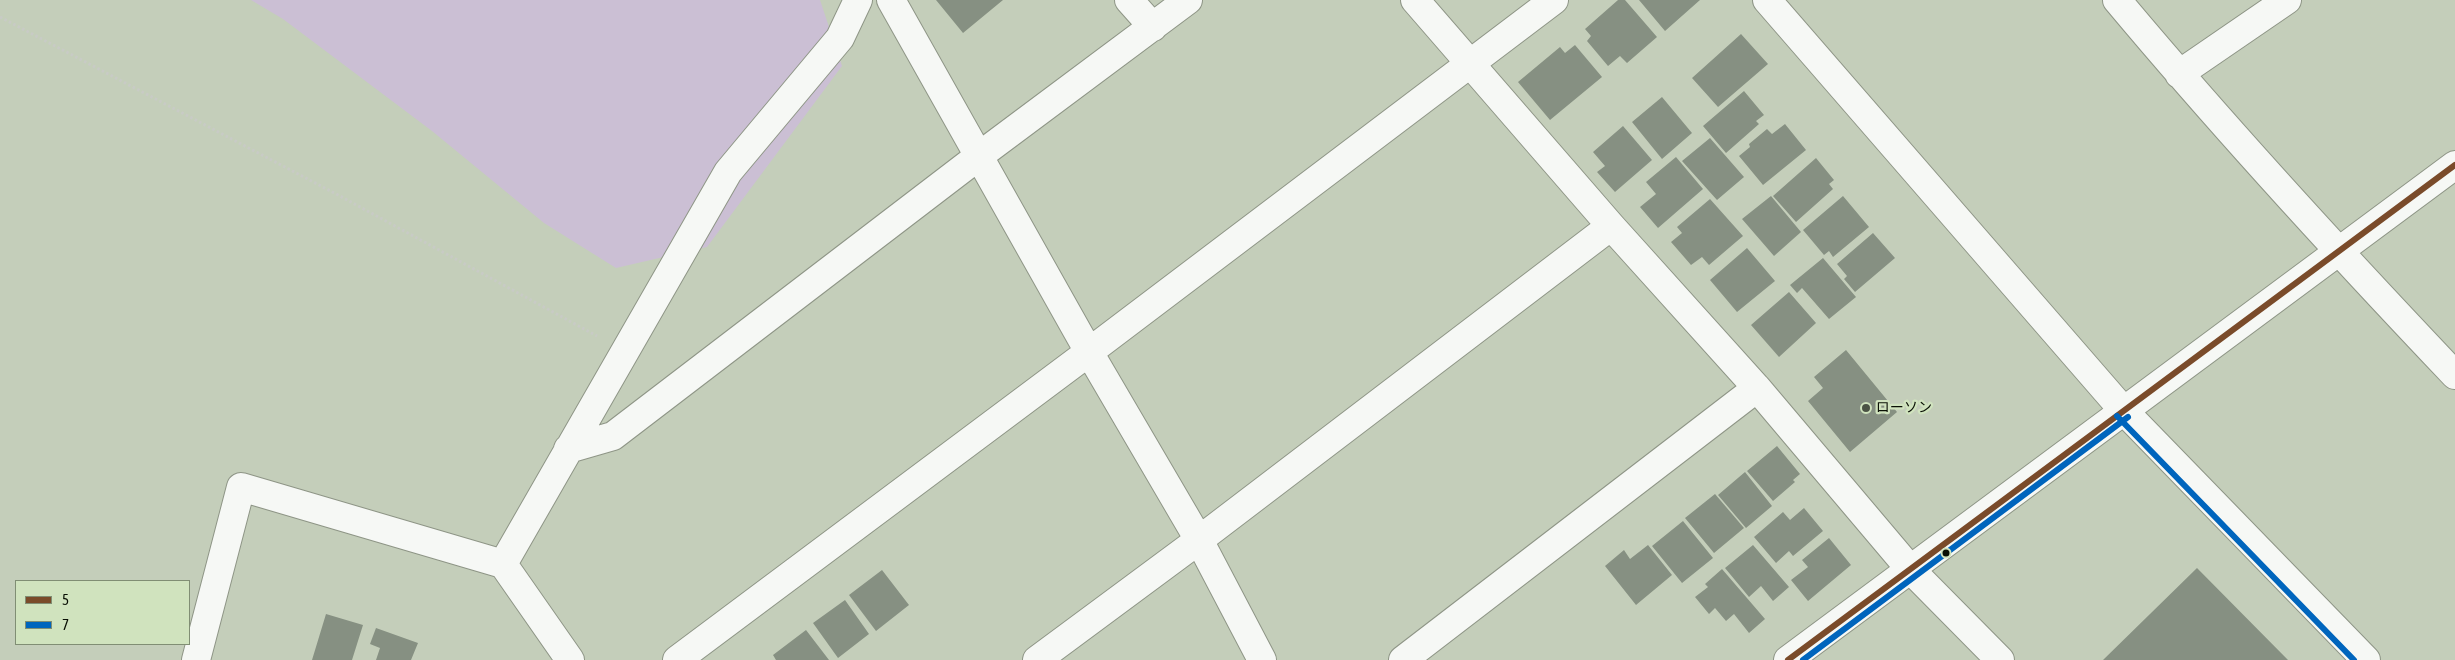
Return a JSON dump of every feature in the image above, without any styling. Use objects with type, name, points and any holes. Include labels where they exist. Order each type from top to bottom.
[{"type":"street","points":[[502,564],[728,172],[840,38],[858,0]]},
{"type":"street","points":[[891,0],[1089,352],[1199,540],[1262,660]]},
{"type":"street","points":[[1129,0],[1153,27]]},
{"type":"street","points":[[568,449],[613,436],[979,156],[1188,0]]},
{"type":"street","points":[[1415,0],[1611,226],[1757,388],[1910,569],[2000,660]]},
{"type":"street","points":[[677,660],[1089,352],[1554,0]]},
{"type":"street","points":[[1766,0],[2123,410],[2366,660]]},
{"type":"street","points":[[2117,0],[2179,74],[2338,252],[2455,376]]},
{"type":"street","points":[[2179,74],[2287,0]]},
{"type":"street","points":[[1788,660],[2455,165]]},
{"type":"street","points":[[1037,660],[1199,540],[1611,226]]},
{"type":"street","points":[[1403,660],[1757,388]]},
{"type":"street","points":[[196,660],[241,487],[502,564],[570,660]]},
{"type":"path","points":[[0,17],[321,185],[624,350]]},
{"type":"shaded area","points":[[251,0],[820,0],[842,66],[707,247],[616,268],[544,223],[432,131],[283,19]]},
{"type":"building","points":[[936,0],[1003,0],[963,33]]},
{"type":"building","points":[[1618,0],[1625,0],[1657,37],[1627,63],[1620,56],[1608,66],[1587,41],[1591,36],[1585,29]]},
{"type":"building","points":[[1639,0],[1700,0],[1665,31]]},
{"type":"building","points":[[1741,34],[1768,64],[1718,107],[1692,78]]},
{"type":"building","points":[[1575,45],[1602,77],[1550,120],[1518,82],[1560,47],[1565,53]]},
{"type":"building","points":[[1744,91],[1764,115],[1756,121],[1759,124],[1726,153],[1703,126]]},
{"type":"building","points":[[1662,97],[1692,133],[1662,159],[1632,122]]},
{"type":"building","points":[[1785,124],[1806,150],[1763,185],[1739,156],[1750,147],[1749,144],[1767,129],[1772,134]]},
{"type":"building","points":[[1623,126],[1652,160],[1615,192],[1597,172],[1605,166],[1593,152]]},
{"type":"building","points":[[1710,138],[1744,177],[1717,200],[1682,161]]},
{"type":"building","points":[[1676,157],[1703,189],[1658,228],[1640,207],[1656,194],[1646,182]]},
{"type":"building","points":[[1816,158],[1834,180],[1829,184],[1833,189],[1796,222],[1773,196]]},
{"type":"building","points":[[1771,196],[1801,232],[1774,256],[1742,219]]},
{"type":"building","points":[[1843,196],[1869,227],[1833,257],[1829,251],[1824,255],[1803,230]]},
{"type":"building","points":[[1710,199],[1743,236],[1709,265],[1702,257],[1691,265],[1671,242],[1682,233],[1677,227]]},
{"type":"building","points":[[1873,233],[1895,258],[1855,292],[1844,279],[1847,276],[1837,264]]},
{"type":"building","points":[[1747,248],[1775,281],[1737,312],[1710,280]]},
{"type":"building","points":[[1823,258],[1856,297],[1829,319],[1802,288],[1797,293],[1790,285]]},
{"type":"building","points":[[1789,292],[1816,323],[1779,357],[1751,325]]},
{"type":"building","points":[[1846,350],[1897,412],[1850,452],[1808,401],[1823,388],[1814,377]]},
{"type":"building","points":[[1777,446],[1800,474],[1793,480],[1795,482],[1773,501],[1747,471]]},
{"type":"building","points":[[1745,472],[1772,506],[1746,528],[1718,495]]},
{"type":"building","points":[[1715,494],[1744,528],[1714,553],[1685,518]]},
{"type":"building","points":[[1804,508],[1823,531],[1793,556],[1789,551],[1776,563],[1754,537],[1783,512],[1790,520]]},
{"type":"building","points":[[1683,521],[1713,558],[1682,583],[1652,546]]},
{"type":"building","points":[[1829,538],[1851,565],[1808,601],[1791,580],[1808,567],[1802,560]]},
{"type":"building","points":[[1648,545],[1672,575],[1636,605],[1605,566],[1624,550],[1630,559]]},
{"type":"building","points":[[1753,545],[1789,587],[1773,601],[1761,586],[1749,597],[1725,568]]},
{"type":"building","points":[[2197,568],[2288,660],[2103,660]]},
{"type":"building","points":[[1722,569],[1765,619],[1749,633],[1734,614],[1726,621],[1715,608],[1709,614],[1695,597],[1708,587],[1705,584]]},
{"type":"building","points":[[882,570],[909,605],[876,631],[849,595]]},
{"type":"building","points":[[845,600],[869,634],[838,658],[813,623]]},
{"type":"building","points":[[326,614],[363,625],[352,660],[312,660]]},
{"type":"building","points":[[376,628],[418,643],[411,660],[376,660],[380,648],[370,644]]},
{"type":"building","points":[[806,630],[829,660],[776,660],[773,655]]},
{"type":"transit line","name":"5","points":[[1788,660],[2455,165]]},
{"type":"transit line","name":"7","points":[[2117,416],[2354,660]]},
{"type":"transit line","name":"7","points":[[1803,660],[2128,417]]},
{"type":"place","name":"ローソン","points":[[1866,408]]}]
